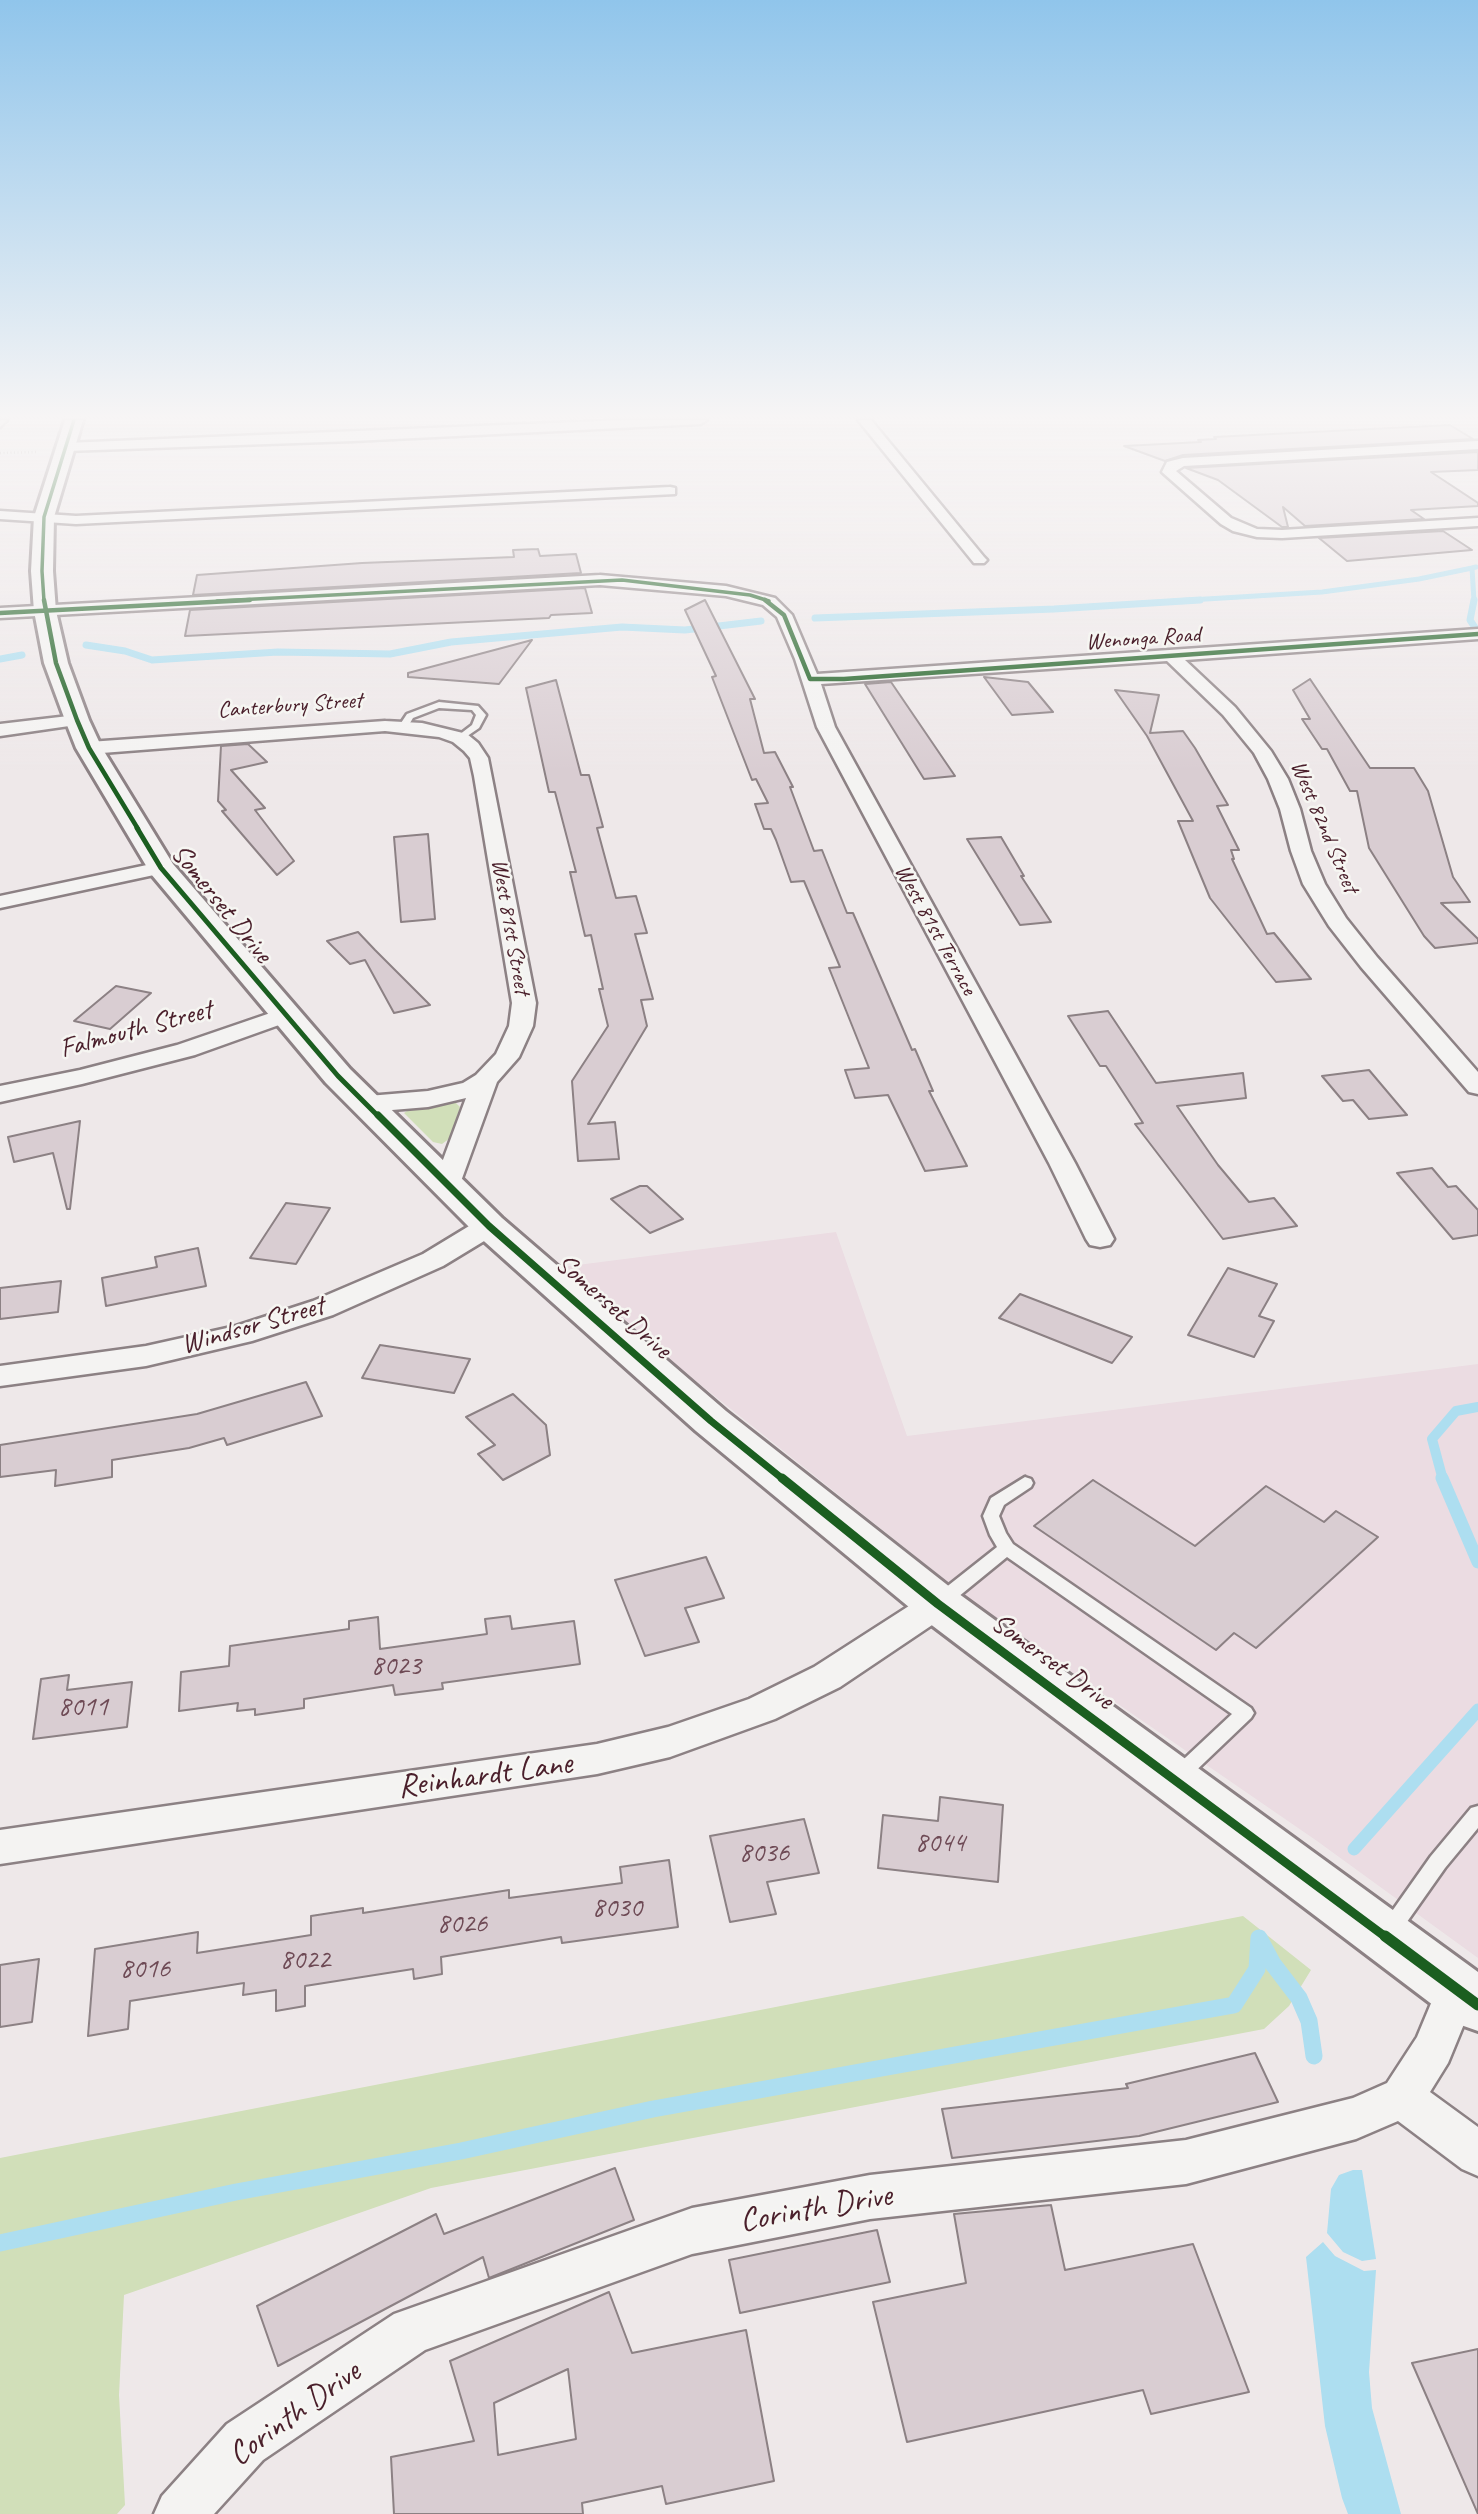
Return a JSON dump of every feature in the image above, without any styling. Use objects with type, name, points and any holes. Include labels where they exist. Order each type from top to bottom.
[{"type":"street","name":"Somerset Drive","points":[[43,537],[45,611],[56,663],[83,734],[161,868],[338,1076],[489,1226],[711,1421],[938,1604],[1468,1997]]},
{"type":"street","points":[[960,537],[979,560]]},
{"type":"street","name":"West 81st Terrace","points":[[45,611],[622,580],[750,594],[769,601],[783,615],[810,679],[826,727],[1062,1163],[1100,1239]]},
{"type":"street","points":[[0,613],[45,611]]},
{"type":"street","name":"Wenonga Road","points":[[810,679],[844,679],[1473,635]]},
{"type":"street","name":"West 82nd Street","points":[[1171,656],[1229,711],[1262,751],[1278,779],[1290,809],[1301,851],[1314,884],[1337,921],[1369,962],[1478,1087]]},
{"type":"street","name":"Canterbury Street","points":[[0,730],[83,734],[404,726],[460,738]]},
{"type":"street","name":"West 81st Street","points":[[368,1104],[454,1095],[485,1080],[507,1056],[522,1026],[524,1003],[480,763],[471,747],[460,738]]},
{"type":"street","points":[[0,902],[161,868]]},
{"type":"street","name":"Falmouth Street","points":[[0,1094],[82,1077],[186,1049],[285,1015]]},
{"type":"street","name":"West 81st Street","points":[[447,1184],[485,1080]]},
{"type":"street","name":"Windsor Street","points":[[0,1376],[146,1356],[242,1334],[323,1308],[433,1261],[489,1226]]},
{"type":"street","name":"Reinhardt Lane","points":[[0,1847],[597,1759],[670,1742],[762,1709],[827,1677],[938,1604]]},
{"type":"street","points":[[1468,1997],[1402,2098],[1478,2154]]},
{"type":"street","name":"Corinth Drive","points":[[180,2514],[245,2442],[411,2331],[692,2231],[870,2197],[1186,2162],[1356,2118],[1402,2098]]},
{"type":"lane","points":[[404,726],[410,716],[439,705],[475,708],[481,715],[476,726],[460,738]]},
{"type":"lane","points":[[1025,1483],[997,1502],[991,1516],[998,1535],[1007,1548],[1245,1713],[1175,1779]]},
{"type":"lane","points":[[938,1604],[1007,1548]]},
{"type":"lane","points":[[1385,1937],[1438,1862],[1478,1814]]},
{"type":"shaded area","points":[[836,1232],[907,1436],[1478,1364],[1478,1958],[1317,1841],[993,1618],[554,1268]]},
{"type":"green space","points":[[456,1103],[460,1107],[450,1138],[442,1144],[433,1142],[404,1113],[410,1109]]},
{"type":"green space","points":[[1243,1916],[1311,1970],[1289,2006],[1264,2029],[431,2188],[124,2295],[119,2395],[125,2505],[117,2514],[0,2514],[0,2158]]},
{"type":"water","points":[[1362,2170],[1376,2259],[1362,2261],[1343,2252],[1327,2233],[1331,2189],[1339,2175]]},
{"type":"water","points":[[1323,2242],[1335,2256],[1364,2271],[1376,2270],[1369,2372],[1372,2408],[1401,2514],[1348,2514],[1342,2498],[1325,2426],[1306,2257]]},
{"type":"building","points":[[1453,537],[1472,550],[1347,561],[1319,538]]},
{"type":"building","points":[[538,549],[540,556],[576,554],[581,573],[193,595],[197,575],[362,563],[514,557],[513,550]]},
{"type":"building","points":[[585,588],[592,613],[551,615],[549,618],[185,636],[190,610]]},
{"type":"building","points":[[705,600],[755,699],[750,699],[764,753],[775,752],[793,787],[790,787],[814,851],[822,850],[847,913],[853,913],[912,1050],[915,1049],[933,1091],[929,1091],[967,1166],[925,1171],[888,1095],[855,1098],[845,1070],[869,1068],[829,968],[840,967],[804,881],[791,882],[771,829],[764,829],[755,804],[768,803],[756,779],[752,780],[712,677],[716,676],[685,610]]},
{"type":"building","points":[[532,640],[499,684],[408,677],[408,673]]},
{"type":"building","points":[[984,677],[1028,682],[1053,712],[1012,715]]},
{"type":"building","points":[[1310,679],[1370,768],[1414,768],[1428,791],[1453,877],[1470,902],[1441,903],[1478,939],[1478,943],[1435,948],[1424,936],[1369,848],[1357,791],[1350,791],[1327,749],[1322,749],[1302,719],[1310,719],[1293,690]]},
{"type":"building","points":[[556,680],[581,775],[589,775],[603,827],[597,828],[616,898],[636,896],[647,933],[635,934],[653,999],[641,1000],[647,1026],[588,1124],[615,1122],[619,1159],[578,1161],[572,1081],[608,1026],[591,935],[585,936],[570,872],[576,872],[555,792],[549,792],[526,688]]},
{"type":"building","points":[[891,682],[955,776],[924,779],[865,684]]},
{"type":"building","points":[[1115,690],[1159,695],[1150,733],[1183,731],[1195,748],[1228,805],[1217,806],[1239,850],[1231,850],[1232,859],[1267,934],[1274,933],[1311,979],[1276,982],[1210,898],[1178,821],[1193,821],[1147,736]]},
{"type":"building","points":[[248,744],[267,762],[231,770],[265,808],[255,810],[294,861],[277,875],[222,811],[226,810],[218,801],[221,746]]},
{"type":"building","points":[[428,834],[435,919],[401,922],[394,837]]},
{"type":"building","points":[[1001,837],[1024,876],[1021,876],[1051,922],[1020,925],[967,839]]},
{"type":"building","points":[[358,932],[430,1005],[394,1013],[365,960],[350,964],[327,941]]},
{"type":"building","points":[[116,986],[151,993],[110,1029],[74,1021]]},
{"type":"building","points":[[1108,1011],[1156,1083],[1243,1073],[1246,1098],[1177,1106],[1218,1165],[1249,1202],[1274,1198],[1297,1226],[1223,1239],[1135,1124],[1143,1123],[1106,1066],[1100,1066],[1068,1016]]},
{"type":"building","points":[[1369,1070],[1407,1115],[1369,1119],[1353,1100],[1343,1101],[1322,1076]]},
{"type":"building","points":[[80,1121],[70,1209],[67,1209],[53,1153],[14,1162],[8,1137]]},
{"type":"building","points":[[1432,1168],[1448,1187],[1456,1186],[1478,1210],[1478,1235],[1453,1239],[1397,1173]]},
{"type":"building","points":[[640,1186],[647,1186],[683,1219],[650,1233],[611,1199]]},
{"type":"building","points":[[286,1203],[330,1208],[296,1264],[250,1258]]},
{"type":"building","points":[[198,1248],[206,1286],[106,1306],[102,1278],[157,1267],[155,1257]]},
{"type":"building","points":[[1228,1268],[1277,1284],[1259,1316],[1274,1321],[1254,1357],[1188,1335]]},
{"type":"building","points":[[61,1281],[58,1312],[0,1319],[0,1288]]},
{"type":"building","points":[[1020,1294],[1132,1337],[1112,1363],[999,1318]]},
{"type":"building","points":[[380,1345],[470,1359],[454,1393],[362,1378]]},
{"type":"building","points":[[306,1382],[322,1416],[227,1445],[224,1438],[189,1448],[112,1460],[112,1477],[55,1486],[56,1470],[0,1477],[0,1445],[197,1414]]},
{"type":"building","points":[[513,1394],[546,1425],[550,1455],[503,1480],[478,1454],[495,1445],[466,1417]]},
{"type":"building","points":[[1093,1480],[1195,1546],[1266,1486],[1324,1522],[1336,1511],[1378,1537],[1256,1648],[1234,1633],[1216,1650],[1034,1526]]},
{"type":"building","points":[[706,1557],[724,1598],[685,1608],[699,1642],[645,1656],[615,1580]]},
{"type":"building","points":[[510,1616],[512,1629],[574,1621],[580,1664],[442,1683],[443,1689],[395,1695],[393,1685],[304,1699],[304,1708],[255,1715],[255,1709],[237,1711],[238,1703],[179,1711],[181,1672],[229,1666],[230,1646],[349,1629],[349,1621],[378,1617],[380,1649],[487,1634],[485,1619]]},
{"type":"building","points":[[69,1675],[67,1690],[132,1682],[127,1727],[33,1739],[41,1679]]},
{"type":"building","points":[[940,1797],[1003,1805],[998,1882],[878,1868],[883,1815],[938,1821]]},
{"type":"building","points":[[804,1819],[819,1873],[767,1882],[776,1914],[730,1922],[710,1836]]},
{"type":"building","points":[[669,1860],[678,1927],[562,1943],[561,1937],[441,1957],[442,1974],[414,1979],[413,1969],[305,1986],[305,2006],[276,2011],[276,1990],[243,1995],[244,1983],[130,2001],[128,2029],[88,2036],[95,1949],[198,1932],[197,1953],[311,1935],[311,1916],[363,1908],[363,1913],[509,1890],[509,1898],[622,1883],[620,1867]]},
{"type":"building","points":[[39,1959],[32,2022],[0,2027],[0,1965]]},
{"type":"building","points":[[1255,2053],[1278,2102],[1139,2136],[952,2158],[942,2109],[1128,2088],[1126,2084]]},
{"type":"building","points":[[615,2168],[634,2220],[489,2278],[483,2257],[278,2366],[257,2306],[436,2214],[444,2234]]},
{"type":"building","points":[[1051,2205],[1065,2270],[1193,2244],[1249,2392],[1151,2414],[1143,2390],[907,2442],[873,2302],[966,2283],[954,2214]]},
{"type":"building","points":[[877,2230],[890,2282],[740,2313],[729,2260]]},
{"type":"building","points":[[609,2292],[632,2353],[746,2330],[774,2481],[666,2504],[662,2486],[582,2503],[583,2514],[394,2514],[391,2457],[474,2441],[450,2361]],"holes":[[[568,2369],[576,2439],[498,2455],[494,2403]]]},
{"type":"building","points":[[1478,2349],[1478,2514],[1412,2363]]},
{"type":"waterway","points":[[1472,568],[1476,567]]},
{"type":"waterway","points":[[1173,601],[1322,592],[1419,579],[1472,568]]},
{"type":"waterway","points":[[1472,568],[1474,600]]},
{"type":"waterway","points":[[815,618],[1054,609],[1200,600]]},
{"type":"waterway","points":[[1474,600],[1470,620],[1478,632]]},
{"type":"waterway","points":[[86,645],[125,651],[152,660],[278,652],[390,654],[451,642],[622,627],[685,630],[761,621]]},
{"type":"waterway","points":[[0,659],[22,655]]},
{"type":"waterway","points":[[1443,1480],[1432,1439],[1456,1411],[1478,1407]]},
{"type":"waterway","points":[[1442,1478],[1478,1562]]},
{"type":"waterway","points":[[1354,1849],[1478,1710]]},
{"type":"waterway","points":[[0,2243],[236,2192],[461,2151],[653,2109],[1234,2005],[1257,1969],[1259,1938],[1273,1964],[1299,1998],[1309,2021],[1314,2056]]},
{"type":"cycle path","points":[[43,537],[45,611],[56,663],[89,748],[161,868],[338,1076],[489,1226],[711,1421],[938,1604],[1478,2005]]},
{"type":"cycle path","points":[[0,613],[622,580],[750,595],[769,601],[784,615],[810,679],[844,679],[1478,634]]}]
